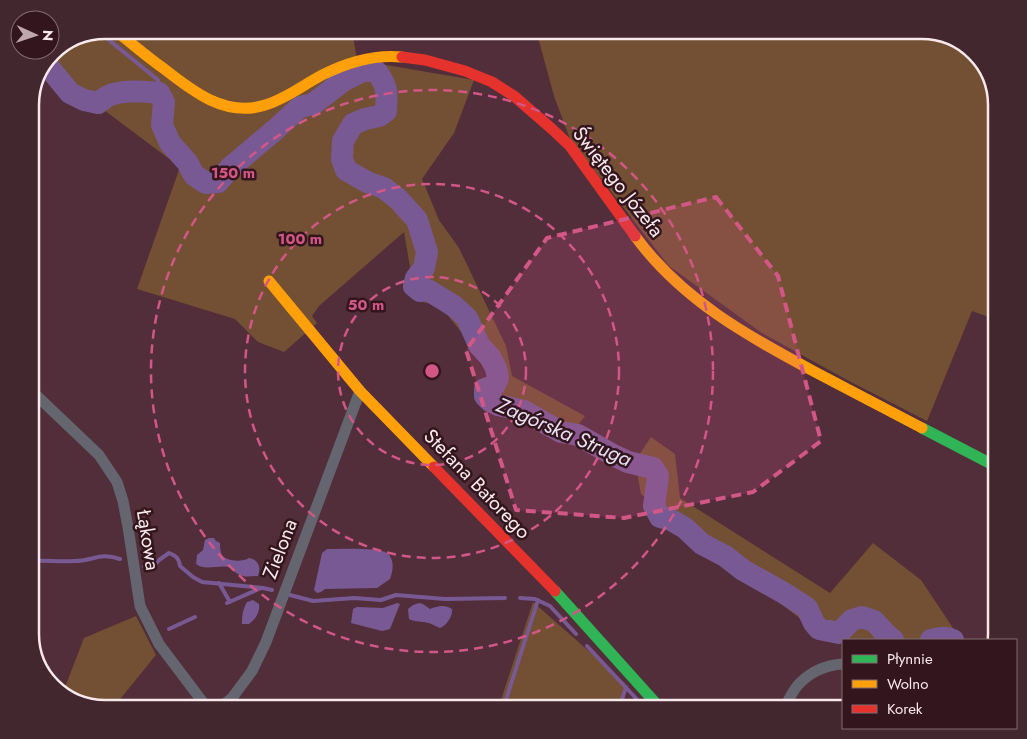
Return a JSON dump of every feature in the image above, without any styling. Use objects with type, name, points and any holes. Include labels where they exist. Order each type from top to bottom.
[{"type":"street","name":"Świętego Józefa","points":[[126,39],[189,88],[217,104],[235,108],[248,109],[263,106],[283,98],[316,78],[349,63],[372,57],[393,55],[414,58],[477,75],[496,84],[522,102],[568,143],[628,227],[662,269],[685,291],[716,315],[765,345],[988,462]]},
{"type":"street","name":"Stefana Batorego","points":[[269,281],[360,392],[496,529],[653,700]]},
{"type":"street","name":"Zielona","points":[[229,700],[252,671],[266,642],[360,392]]},
{"type":"street","name":"Łąkowa","points":[[39,398],[99,455],[117,482],[123,500],[140,606],[159,644],[201,700]]},
{"type":"street","points":[[789,700],[797,686],[815,671],[832,665],[842,664]]},
{"type":"highlighted area","points":[[716,197],[778,276],[821,441],[753,492],[624,518],[516,510],[466,350],[547,238]]},
{"type":"shaded area","points":[[96,39],[354,39],[357,60],[474,80],[454,133],[422,179],[439,220],[459,248],[506,346],[512,376],[585,416],[578,425],[537,424],[493,396],[487,366],[458,328],[440,306],[423,302],[406,286],[410,267],[404,232],[319,306],[312,316],[317,323],[284,352],[258,342],[235,319],[137,289],[180,167],[72,86],[45,78],[52,65],[56,60],[60,60],[61,55],[72,48]]},
{"type":"shaded area","points":[[538,39],[922,39],[943,42],[969,58],[981,76],[988,96],[988,317],[972,311],[927,421],[762,333],[669,266],[570,139],[554,96]]},
{"type":"shaded area","points":[[651,437],[675,454],[680,498],[830,593],[873,543],[921,580],[960,639],[842,639],[842,642],[826,639],[641,494],[635,461]]},
{"type":"shaded area","points":[[214,538],[220,543],[222,555],[227,559],[239,561],[249,558],[255,560],[259,567],[258,576],[243,576],[228,567],[203,567],[196,564],[197,555],[203,550],[205,540]]},
{"type":"shaded area","points":[[327,549],[383,551],[390,556],[392,562],[390,579],[377,588],[325,589],[317,593],[314,590],[322,553]]},
{"type":"shaded area","points":[[253,600],[259,604],[257,615],[249,624],[242,624],[243,612],[247,602]]},
{"type":"shaded area","points":[[533,602],[625,683],[620,700],[501,700]]},
{"type":"shaded area","points":[[397,603],[400,604],[390,629],[382,631],[351,623],[353,609],[357,607],[383,608]]},
{"type":"shaded area","points":[[419,603],[430,609],[441,606],[449,607],[452,609],[452,612],[449,620],[440,628],[409,619],[408,609]]},
{"type":"shaded area","points":[[136,616],[156,655],[119,700],[92,699],[65,687],[84,638]]},
{"type":"waterway","points":[[108,39],[158,80],[159,93]]},
{"type":"waterway","name":"Zagórska Struga","points":[[50,69],[70,93],[84,100],[98,103],[108,96],[119,93],[140,91],[159,93],[164,102],[162,125],[170,143],[187,162],[194,175],[206,183],[218,182],[230,168],[300,107],[313,104],[343,81],[365,70],[377,72],[386,90],[386,111],[379,116],[353,124],[343,141],[342,159],[346,170],[367,182],[384,188],[398,199],[417,220],[427,252],[424,268],[416,278],[414,286],[420,291],[428,290],[454,306],[467,318],[479,345],[490,357],[496,368],[498,378],[494,386],[485,389],[485,396],[498,405],[524,411],[561,432],[578,435],[628,462],[653,468],[658,476],[654,506],[660,517],[671,520],[685,528],[702,544],[725,556],[743,570],[807,608],[819,629],[839,633],[852,620],[862,617],[874,621],[892,639]]},
{"type":"waterway","points":[[144,566],[153,567],[169,553],[177,558],[180,566],[202,582],[272,590]]},
{"type":"waterway","points":[[39,561],[81,561],[107,556],[120,559]]},
{"type":"waterway","points":[[219,583],[230,602]]},
{"type":"waterway","points":[[227,603],[261,588]]},
{"type":"waterway","points":[[290,595],[313,601],[354,598],[381,600],[396,595],[445,599],[505,598]]},
{"type":"waterway","points":[[520,598],[535,599],[550,606],[576,634]]},
{"type":"waterway","points":[[506,700],[538,600]]},
{"type":"waterway","points":[[184,622],[195,617]]},
{"type":"waterway","points":[[169,629],[182,623]]},
{"type":"waterway","name":"Zagórska Struga","points":[[935,639],[950,639]]},
{"type":"waterway","points":[[587,646],[638,700]]},
{"type":"waterway","points":[[622,700],[626,687]]},
{"type":"traffic: fast","points":[[922,428],[988,462]]},
{"type":"traffic: fast","points":[[555,591],[653,700]]},
{"type":"traffic: slow","points":[[126,39],[198,93],[210,100],[237,108],[251,108],[273,102],[287,96],[322,75],[351,63],[371,58],[402,57]]},
{"type":"traffic: slow","points":[[635,236],[673,279],[694,297],[740,330],[922,428]]},
{"type":"traffic: slow","points":[[269,281],[360,391],[434,467]]},
{"type":"traffic: jam","points":[[402,57],[425,60],[465,71],[492,82],[514,96],[570,146],[635,236]]},
{"type":"traffic: jam","points":[[434,467],[555,591]]}]
